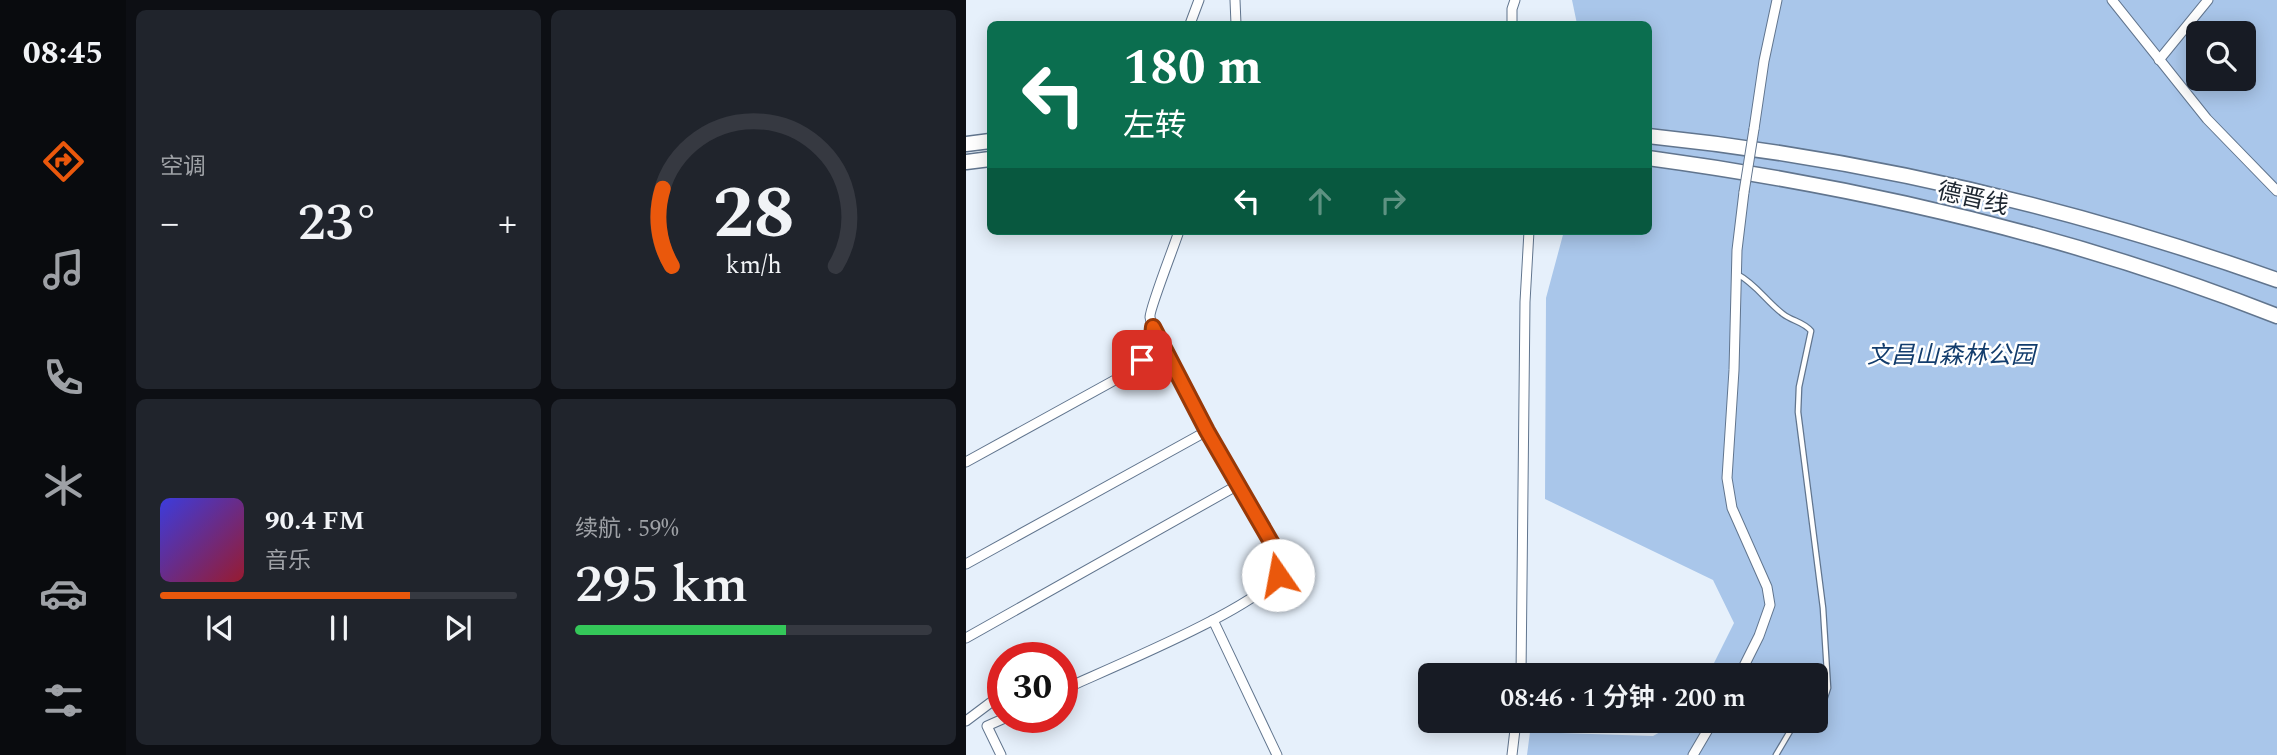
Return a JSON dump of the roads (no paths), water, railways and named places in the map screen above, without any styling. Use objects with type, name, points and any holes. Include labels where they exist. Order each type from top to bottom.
[{"type":"highway","name":"德晋线","points":[[1652,136],[1761,150],[1968,191],[2138,235],[2277,280]]},
{"type":"highway","points":[[966,144],[987,141]]},
{"type":"highway","points":[[966,162],[987,159]]},
{"type":"highway","name":"德晋线","points":[[1652,159],[1809,186],[1981,222],[2119,260],[2277,316]]},
{"type":"street","points":[[1191,21],[1199,0]]},
{"type":"street","points":[[1235,0],[1236,21]]},
{"type":"street","points":[[1512,21],[1515,0]]},
{"type":"street","points":[[1746,663],[1770,605],[1768,587],[1728,495],[1736,273],[1744,192],[1764,61],[1777,0]]},
{"type":"street","points":[[2112,0],[2207,119],[2277,191]]},
{"type":"street","points":[[2159,60],[2208,0]]},
{"type":"street","points":[[1078,683],[1213,620],[1275,579],[1281,569],[1282,561],[1207,431],[1150,318],[1178,235]]},
{"type":"street","points":[[1521,663],[1525,302],[1529,235]]},
{"type":"street","points":[[966,462],[1133,370],[1151,346],[1153,327]]},
{"type":"street","points":[[966,564],[1207,431]]},
{"type":"street","points":[[966,638],[1238,485]]},
{"type":"street","points":[[1213,620],[1278,755]]},
{"type":"street","points":[[966,721],[987,705]]},
{"type":"street","points":[[990,733],[1001,755]]},
{"type":"street","points":[[1512,755],[1515,733]]},
{"type":"street","points":[[1693,755],[1706,733]]},
{"type":"lane","points":[[1736,273],[1750,281],[1783,313],[1805,324],[1811,331],[1799,387],[1798,412],[1823,608],[1826,663]]},
{"type":"lane","points":[[1776,755],[1789,733]]},
{"type":"park label","name":"文昌山森林公园","points":[[1951,355]]}]
